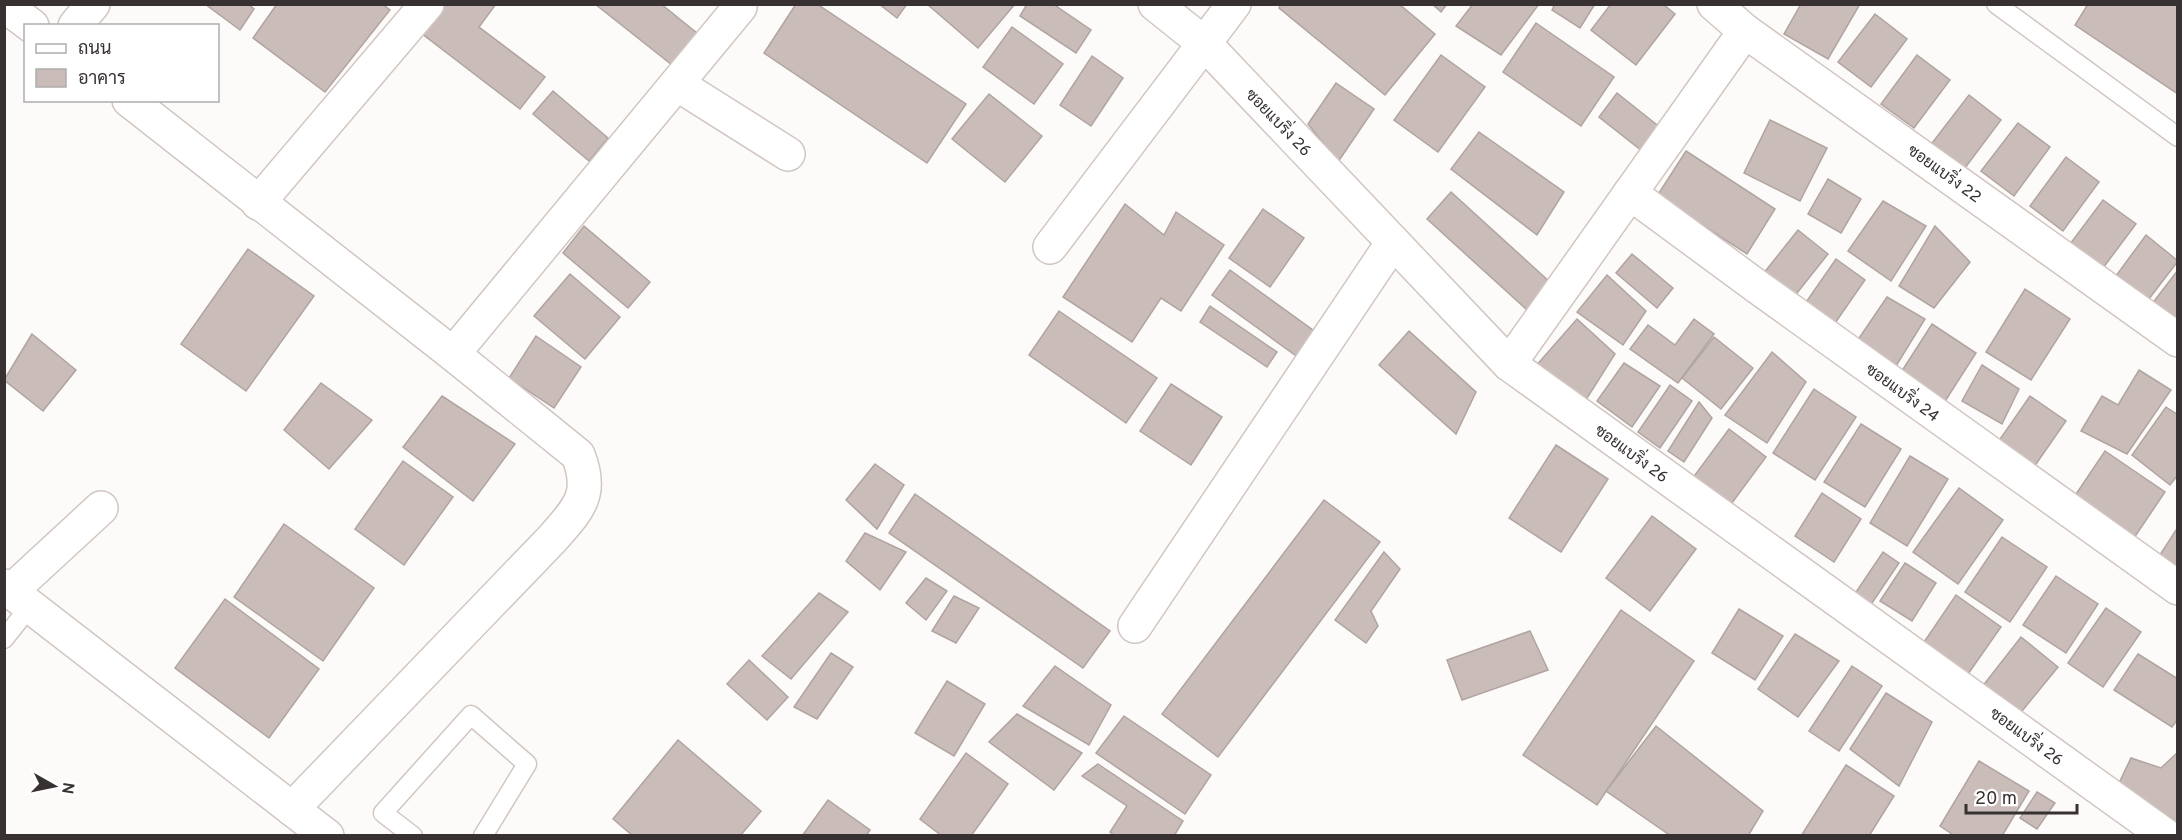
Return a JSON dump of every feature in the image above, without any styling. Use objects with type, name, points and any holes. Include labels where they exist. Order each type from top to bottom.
[{"type":"street","points":[[77,24],[93,4]]},
{"type":"street","points":[[258,203],[427,4]]},
{"type":"street","name":"ซอยแบริ่ง 26","points":[[1155,4],[1205,44],[1509,364],[2166,836]]},
{"type":"street","points":[[1050,247],[1234,4]]},
{"type":"street","name":"ซอยแบริ่ง 22","points":[[1714,4],[1745,31],[2178,340]]},
{"type":"street","points":[[4,5],[29,24]]},
{"type":"street","points":[[453,354],[740,7]]},
{"type":"street","points":[[1509,364],[1745,31]]},
{"type":"street","points":[[677,84],[788,154]]},
{"type":"street","points":[[132,102],[578,455],[585,473],[585,489],[580,507],[292,809]]},
{"type":"street","name":"ซอยแบริ่ง 24","points":[[1630,193],[1768,295],[2178,588]]},
{"type":"street","points":[[1135,626],[1393,242]]},
{"type":"street","points":[[101,508],[16,594],[327,836]]},
{"type":"lane","points":[[1996,4],[2178,137]]},
{"type":"lane","points":[[4,639],[16,594]]},
{"type":"lane","points":[[413,836],[383,813],[471,715],[527,764],[483,836]]},
{"type":"building","points":[[205,4],[248,4],[254,9],[240,30]]},
{"type":"building","points":[[277,4],[382,4],[390,10],[325,92],[253,38]]},
{"type":"building","points":[[442,4],[496,4],[479,27],[545,77],[520,109],[421,33]]},
{"type":"building","points":[[595,4],[661,4],[697,33],[672,65]]},
{"type":"building","points":[[796,4],[817,4],[966,104],[927,163],[764,53]]},
{"type":"building","points":[[879,4],[907,4],[897,18]]},
{"type":"building","points":[[927,4],[1015,4],[978,48]]},
{"type":"building","points":[[1027,4],[1053,4],[1091,30],[1076,53],[1020,16]]},
{"type":"building","points":[[1281,4],[1399,4],[1435,34],[1385,95],[1279,8]]},
{"type":"building","points":[[1432,4],[1447,4],[1441,12]]},
{"type":"building","points":[[1473,4],[1539,4],[1501,55],[1456,26]]},
{"type":"building","points":[[1555,4],[1595,4],[1580,28],[1552,10]]},
{"type":"building","points":[[1611,4],[1663,4],[1675,14],[1636,65],[1591,30]]},
{"type":"building","points":[[1801,4],[1860,4],[1828,59],[1784,34]]},
{"type":"building","points":[[2088,4],[2178,4],[2178,94],[2075,25]]},
{"type":"building","points":[[1875,14],[1907,39],[1871,87],[1838,62]]},
{"type":"building","points":[[1536,23],[1614,77],[1581,126],[1503,72]]},
{"type":"building","points":[[1012,27],[1063,64],[1034,104],[983,67]]},
{"type":"building","points":[[1441,55],[1485,87],[1438,152],[1394,120]]},
{"type":"building","points":[[1917,55],[1950,80],[1914,128],[1881,104]]},
{"type":"building","points":[[1092,56],[1123,78],[1091,126],[1060,105]]},
{"type":"building","points":[[1336,83],[1374,109],[1338,162],[1308,124]]},
{"type":"building","points":[[553,91],[608,138],[589,161],[533,114]]},
{"type":"building","points":[[1617,93],[1661,128],[1642,151],[1599,117]]},
{"type":"building","points":[[989,94],[1042,136],[1005,182],[952,139]]},
{"type":"building","points":[[1969,95],[2001,120],[1965,168],[1932,143]]},
{"type":"building","points":[[1770,120],[1827,148],[1800,201],[1744,173]]},
{"type":"building","points":[[2018,123],[2050,147],[2014,196],[1981,171]]},
{"type":"building","points":[[1479,132],[1564,192],[1537,235],[1451,169]]},
{"type":"building","points":[[1686,151],[1775,209],[1747,254],[1657,196]]},
{"type":"building","points":[[2066,157],[2099,182],[2063,231],[2030,206]]},
{"type":"building","points":[[1828,179],[1861,199],[1841,233],[1808,214]]},
{"type":"building","points":[[1451,192],[1551,283],[1527,310],[1427,219]]},
{"type":"building","points":[[2103,200],[2136,224],[2100,272],[2067,248]]},
{"type":"building","points":[[1883,201],[1926,226],[1891,281],[1848,251]]},
{"type":"building","points":[[1125,204],[1164,235],[1176,212],[1224,245],[1181,311],[1161,298],[1132,342],[1063,297]]},
{"type":"building","points":[[1263,209],[1304,238],[1270,287],[1229,258]]},
{"type":"building","points":[[584,226],[650,282],[628,308],[563,253]]},
{"type":"building","points":[[1935,226],[1970,262],[1934,308],[1899,286]]},
{"type":"building","points":[[1798,230],[1828,254],[1778,317],[1748,293]]},
{"type":"building","points":[[2146,235],[2178,261],[2142,308],[2110,284]]},
{"type":"building","points":[[248,249],[314,296],[246,391],[181,344]]},
{"type":"building","points":[[1632,254],[1673,288],[1657,308],[1616,273]]},
{"type":"building","points":[[1836,259],[1865,280],[1824,339],[1795,318]]},
{"type":"building","points":[[1230,270],[1317,333],[1299,358],[1212,295]]},
{"type":"building","points":[[2178,270],[2178,331],[2148,309]]},
{"type":"building","points":[[570,274],[620,317],[585,359],[534,316]]},
{"type":"building","points":[[1607,275],[1646,311],[1623,345],[1577,312]]},
{"type":"building","points":[[2025,289],[2070,319],[2031,380],[1986,352]]},
{"type":"building","points":[[1887,297],[1925,319],[1893,371],[1855,344]]},
{"type":"building","points":[[1210,306],[1277,352],[1267,367],[1200,322]]},
{"type":"building","points":[[1059,311],[1157,378],[1126,423],[1029,355]]},
{"type":"building","points":[[1577,319],[1615,354],[1584,403],[1534,368]]},
{"type":"building","points":[[1694,319],[1714,334],[1678,383],[1630,349],[1648,325],[1675,345]]},
{"type":"building","points":[[1932,324],[1976,353],[1942,406],[1898,377]]},
{"type":"building","points":[[1409,331],[1476,392],[1456,434],[1379,365]]},
{"type":"building","points":[[32,334],[76,370],[43,411],[4,380]]},
{"type":"building","points":[[536,336],[581,367],[554,408],[509,378]]},
{"type":"building","points":[[1714,337],[1753,368],[1721,409],[1682,378]]},
{"type":"building","points":[[1772,352],[1806,382],[1767,443],[1725,415]]},
{"type":"building","points":[[1624,363],[1660,386],[1632,427],[1597,401]]},
{"type":"building","points":[[1982,365],[2019,389],[2002,424],[1962,401]]},
{"type":"building","points":[[2139,370],[2171,390],[2127,454],[2081,431],[2102,396],[2118,405]]},
{"type":"building","points":[[321,383],[372,420],[329,469],[284,430]]},
{"type":"building","points":[[1171,384],[1222,417],[1191,465],[1140,431]]},
{"type":"building","points":[[1670,385],[1692,401],[1660,448],[1638,432]]},
{"type":"building","points":[[1814,389],[1856,417],[1815,480],[1773,453]]},
{"type":"building","points":[[442,396],[515,444],[473,501],[403,447]]},
{"type":"building","points":[[2030,396],[2066,421],[2034,467],[1998,442]]},
{"type":"building","points":[[1699,402],[1712,418],[1684,462],[1668,451]]},
{"type":"building","points":[[2166,407],[2178,415],[2178,475],[2170,485],[2132,455]]},
{"type":"building","points":[[1861,424],[1901,449],[1865,507],[1824,482]]},
{"type":"building","points":[[1729,429],[1766,457],[1729,507],[1692,479]]},
{"type":"building","points":[[1556,445],[1608,479],[1561,552],[1509,518]]},
{"type":"building","points":[[2105,451],[2165,492],[2132,541],[2072,500]]},
{"type":"building","points":[[1910,456],[1948,479],[1907,546],[1870,523]]},
{"type":"building","points":[[403,461],[453,497],[404,565],[355,529]]},
{"type":"building","points":[[875,464],[904,485],[877,529],[846,500]]},
{"type":"building","points":[[1959,488],[2003,520],[1958,584],[1913,552]]},
{"type":"building","points":[[1822,493],[1861,519],[1834,562],[1795,536]]},
{"type":"building","points":[[915,494],[1110,631],[1083,668],[889,533]]},
{"type":"building","points":[[1324,500],[1380,542],[1218,757],[1162,714]]},
{"type":"building","points":[[1652,516],[1696,549],[1650,611],[1606,578]]},
{"type":"building","points":[[284,524],[374,588],[323,661],[234,597]]},
{"type":"building","points":[[2178,527],[2178,575],[2156,561]]},
{"type":"building","points":[[865,533],[906,552],[880,590],[846,561]]},
{"type":"building","points":[[2002,537],[2047,567],[2010,622],[1965,592]]},
{"type":"building","points":[[1384,552],[1400,569],[1371,611],[1378,626],[1366,643],[1335,620]]},
{"type":"building","points":[[1883,552],[1899,563],[1868,609],[1852,598]]},
{"type":"building","points":[[1905,563],[1936,583],[1912,621],[1880,601]]},
{"type":"building","points":[[2056,576],[2098,604],[2066,653],[2023,625]]},
{"type":"building","points":[[926,578],[947,591],[926,620],[906,603]]},
{"type":"building","points":[[819,593],[848,612],[791,679],[762,656]]},
{"type":"building","points":[[1956,595],[2001,627],[1966,677],[1922,645]]},
{"type":"building","points":[[954,596],[979,608],[956,643],[932,631]]},
{"type":"building","points":[[225,599],[319,669],[269,738],[175,668]]},
{"type":"building","points":[[2106,608],[2141,632],[2103,687],[2068,663]]},
{"type":"building","points":[[1739,609],[1783,636],[1755,680],[1712,653]]},
{"type":"building","points":[[1621,610],[1694,661],[1597,805],[1523,755]]},
{"type":"building","points":[[1530,631],[1548,670],[1462,700],[1447,660]]},
{"type":"building","points":[[1795,634],[1839,661],[1798,717],[1758,689]]},
{"type":"building","points":[[2021,637],[2058,667],[2018,716],[1982,687]]},
{"type":"building","points":[[831,653],[853,667],[817,719],[794,707]]},
{"type":"building","points":[[2138,654],[2178,679],[2178,719],[2172,727],[2114,690]]},
{"type":"building","points":[[749,660],[788,697],[767,720],[727,684]]},
{"type":"building","points":[[1055,666],[1111,705],[1089,745],[1023,706]]},
{"type":"building","points":[[1852,666],[1882,686],[1839,751],[1809,731]]},
{"type":"building","points":[[947,681],[985,704],[954,756],[915,733]]},
{"type":"building","points":[[1886,693],[1932,722],[1899,786],[1850,749]]},
{"type":"building","points":[[1017,714],[1082,753],[1054,790],[989,742]]},
{"type":"building","points":[[1124,716],[1211,775],[1185,814],[1096,753]]},
{"type":"building","points":[[1656,726],[1763,811],[1748,836],[1671,836],[1606,791]]},
{"type":"building","points":[[678,740],[761,811],[740,836],[633,836],[613,819]]},
{"type":"building","points":[[966,753],[1008,784],[971,836],[942,836],[920,819]]},
{"type":"building","points":[[2177,753],[2178,823],[2119,783],[2131,758],[2161,768]]},
{"type":"building","points":[[1979,761],[2029,791],[2002,836],[1955,836],[1940,826]]},
{"type":"building","points":[[1098,764],[1183,821],[1174,836],[1115,836],[1110,832],[1127,806],[1082,776]]},
{"type":"building","points":[[1846,765],[1894,796],[1869,836],[1801,836]]},
{"type":"building","points":[[2037,792],[2055,803],[2037,829],[2020,818]]},
{"type":"building","points":[[828,800],[870,830],[866,836],[802,836]]}]
